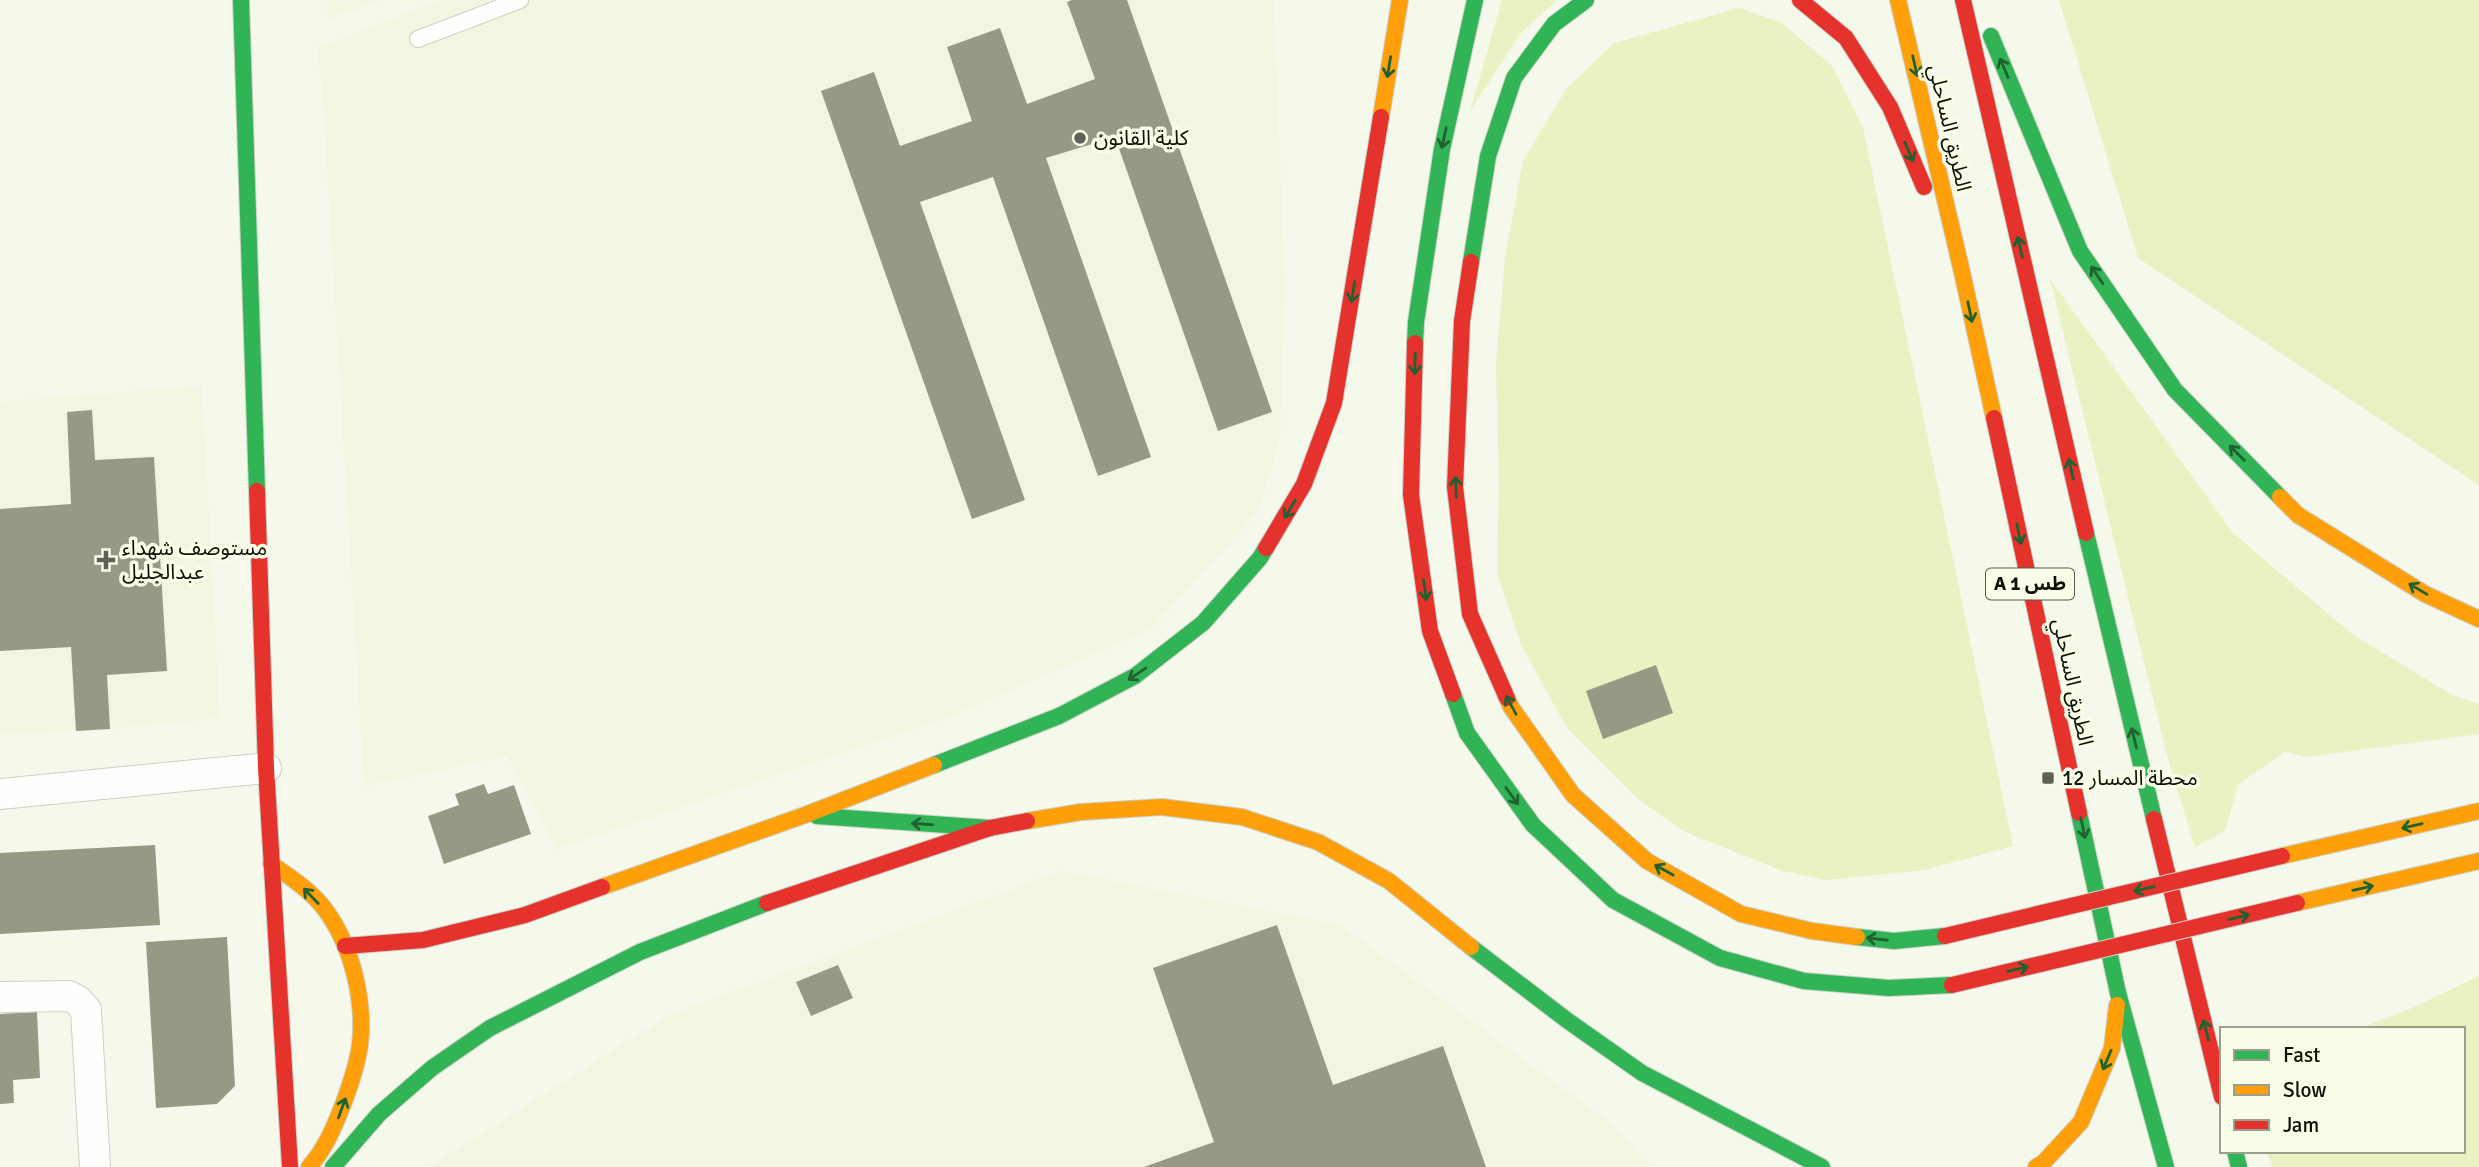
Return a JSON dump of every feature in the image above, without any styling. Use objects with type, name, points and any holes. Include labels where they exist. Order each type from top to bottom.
[{"type":"main road","points":[[241,0],[266,768],[290,1167]]},
{"type":"main road","points":[[345,946],[422,940],[525,915],[805,816],[1059,716],[1135,676],[1203,623],[1260,558],[1304,484],[1334,403],[1400,0]]},
{"type":"main road","points":[[1475,0],[1442,149],[1416,321],[1411,495],[1430,631],[1467,733],[1533,825],[1613,900],[1720,958],[1804,981],[1889,988],[1952,985],[2479,860]]},
{"type":"main road","points":[[1586,0],[1555,24],[1514,79],[1488,156],[1462,321],[1455,487],[1470,614],[1511,707],[1573,794],[1647,861],[1741,914],[1812,932],[1894,941],[1945,936],[2479,811]]},
{"type":"main road","points":[[1800,0],[1846,38],[1890,107],[1962,272]]},
{"type":"main road","name":"الطريق الساحلي","points":[[1898,0],[1962,272],[2118,993],[2166,1167]]},
{"type":"main road","name":"الطريق الساحلي","points":[[1964,0],[2122,687],[2220,1089]]},
{"type":"main road","points":[[1976,0],[2080,251],[2175,390],[2298,515],[2425,594],[2479,619]]},
{"type":"main road","points":[[333,1167],[356,1137],[379,1114],[432,1068],[490,1028],[652,948],[759,906],[990,828],[1081,812],[1162,807],[1242,817],[1318,842],[1389,881],[1558,1013],[1642,1073],[1822,1167]]},
{"type":"main road","points":[[805,816],[990,828]]},
{"type":"main road","points":[[271,864],[309,891],[330,917],[355,974],[360,1034],[358,1060],[335,1125],[322,1152],[309,1167]]},
{"type":"main road","points":[[2036,1167],[2043,1163],[2081,1122],[2112,1048],[2118,993]]},
{"type":"street","points":[[0,794],[266,768]]},
{"type":"street","points":[[0,997],[69,996],[79,1001],[86,1010],[94,1167]]},
{"type":"lane","points":[[418,39],[520,0]]},
{"type":"shaded area","points":[[327,0],[382,0],[328,19]]},
{"type":"shaded area","points":[[441,0],[1274,0],[1285,287],[1280,439],[1258,512],[1151,629],[945,719],[557,849],[507,756],[364,786],[323,102],[317,48]]},
{"type":"shaded area","name":"مستوصف شهداء عبدالجليل","points":[[202,386],[220,718],[110,729],[0,735],[0,402]]},
{"type":"shaded area","points":[[1062,871],[1341,925],[1606,1120],[1651,1167],[429,1167],[669,1015]]},
{"type":"green space","points":[[1502,0],[1557,0],[1521,33],[1470,111]]},
{"type":"green space","points":[[2059,0],[2479,0],[2479,485],[2138,258]]},
{"type":"green space","points":[[1739,8],[1781,22],[1832,66],[1863,128],[2013,846],[1925,870],[1825,880],[1780,870],[1685,832],[1638,799],[1567,728],[1522,647],[1497,573],[1499,484],[1496,364],[1505,258],[1523,161],[1566,89],[1614,43]]},
{"type":"green space","points":[[2050,279],[2233,533],[2352,634],[2452,695],[2479,704],[2479,734],[2307,757],[2284,752],[2238,785],[2225,831],[2195,847],[2167,756]]},
{"type":"green space","points":[[2479,976],[2479,1167],[2273,1167],[2268,1153],[2465,1153],[2465,1027],[2363,1027],[2412,1008]]},
{"type":"building","points":[[1127,0],[1272,412],[1218,431],[1115,137],[1046,158],[1151,457],[1098,476],[993,177],[920,202],[1025,500],[972,519],[821,91],[874,72],[900,146],[972,121],[947,47],[1000,28],[1027,104],[1095,79],[1067,2]]},
{"type":"building","points":[[92,410],[95,460],[154,457],[167,671],[107,675],[110,729],[76,731],[71,647],[0,651],[0,509],[71,504],[67,412]]},
{"type":"building","points":[[1656,665],[1673,713],[1603,739],[1586,691]]},
{"type":"building","points":[[484,784],[488,794],[514,785],[531,834],[444,864],[428,816],[459,805],[455,794]]},
{"type":"building","points":[[155,845],[160,925],[0,934],[0,853]]},
{"type":"building","points":[[1277,925],[1333,1085],[1443,1046],[1486,1167],[1144,1167],[1214,1142],[1153,968]]},
{"type":"building","points":[[227,937],[235,1086],[217,1104],[156,1108],[146,942]]},
{"type":"building","points":[[838,965],[853,998],[811,1016],[796,982]]},
{"type":"building","points":[[37,1012],[40,1078],[13,1080],[14,1103],[0,1104],[0,1014]]},
{"type":"traffic: fast","points":[[241,0],[257,491]]},
{"type":"traffic: fast","points":[[1415,343],[1442,149],[1475,0]]},
{"type":"traffic: fast","points":[[1471,262],[1488,156],[1514,78],[1554,24],[1586,0]]},
{"type":"traffic: fast","points":[[1991,36],[2080,251],[2175,390],[2280,497]]},
{"type":"traffic: fast","points":[[2086,533],[2154,819]]},
{"type":"traffic: fast","points":[[934,765],[1059,716],[1135,676],[1203,623],[1266,548]]},
{"type":"traffic: fast","points":[[1453,694],[1467,733],[1533,825],[1613,900],[1720,958],[1804,981],[1889,988],[1952,985]]},
{"type":"traffic: fast","points":[[2079,813],[2118,993],[2166,1167]]},
{"type":"traffic: fast","points":[[817,816],[990,828]]},
{"type":"traffic: fast","points":[[333,1167],[379,1114],[432,1068],[490,1028],[640,952],[767,903]]},
{"type":"traffic: fast","points":[[1857,937],[1894,941],[1945,936]]},
{"type":"traffic: fast","points":[[1471,947],[1642,1073],[1822,1167]]},
{"type":"traffic: fast","points":[[2236,1153],[2239,1167]]},
{"type":"traffic: slow","points":[[1381,117],[1400,0]]},
{"type":"traffic: slow","points":[[1898,0],[1994,418]]},
{"type":"traffic: slow","points":[[2280,497],[2298,515],[2425,594],[2479,619]]},
{"type":"traffic: slow","points":[[1507,698],[1573,795],[1647,861],[1741,914],[1812,931],[1857,937]]},
{"type":"traffic: slow","points":[[602,887],[805,815],[934,765]]},
{"type":"traffic: slow","points":[[1027,821],[1081,812],[1162,807],[1242,817],[1318,842],[1389,881],[1471,947]]},
{"type":"traffic: slow","points":[[2282,856],[2479,811]]},
{"type":"traffic: slow","points":[[2297,903],[2479,861]]},
{"type":"traffic: slow","points":[[271,864],[306,890],[324,908],[349,956],[358,992],[361,1028],[354,1074],[330,1136],[309,1167]]},
{"type":"traffic: slow","points":[[2036,1167],[2043,1163],[2081,1122],[2112,1048],[2117,1005]]},
{"type":"traffic: jam","points":[[1800,0],[1846,38],[1890,107],[1924,187]]},
{"type":"traffic: jam","points":[[1963,0],[2086,533]]},
{"type":"traffic: jam","points":[[1266,548],[1304,484],[1334,403],[1381,117]]},
{"type":"traffic: jam","points":[[1471,262],[1462,321],[1455,487],[1470,614],[1507,698]]},
{"type":"traffic: jam","points":[[1415,343],[1411,495],[1430,631],[1453,694]]},
{"type":"traffic: jam","points":[[1994,418],[2079,813]]},
{"type":"traffic: jam","points":[[257,491],[266,768],[290,1167]]},
{"type":"traffic: jam","points":[[2154,819],[2220,1089]]},
{"type":"traffic: jam","points":[[767,903],[990,828],[1027,821]]},
{"type":"traffic: jam","points":[[1945,936],[2282,856]]},
{"type":"traffic: jam","points":[[345,946],[423,940],[525,915],[602,887]]},
{"type":"traffic: jam","points":[[1952,985],[2297,903]]},
{"type":"place","name":"كلية القانون","points":[[1080,138]]},
{"type":"place","name":"مستوصف شهداء عبدالجليل","points":[[106,560]]},
{"type":"place","name":"محطة المسار 12","points":[[2048,778]]}]
